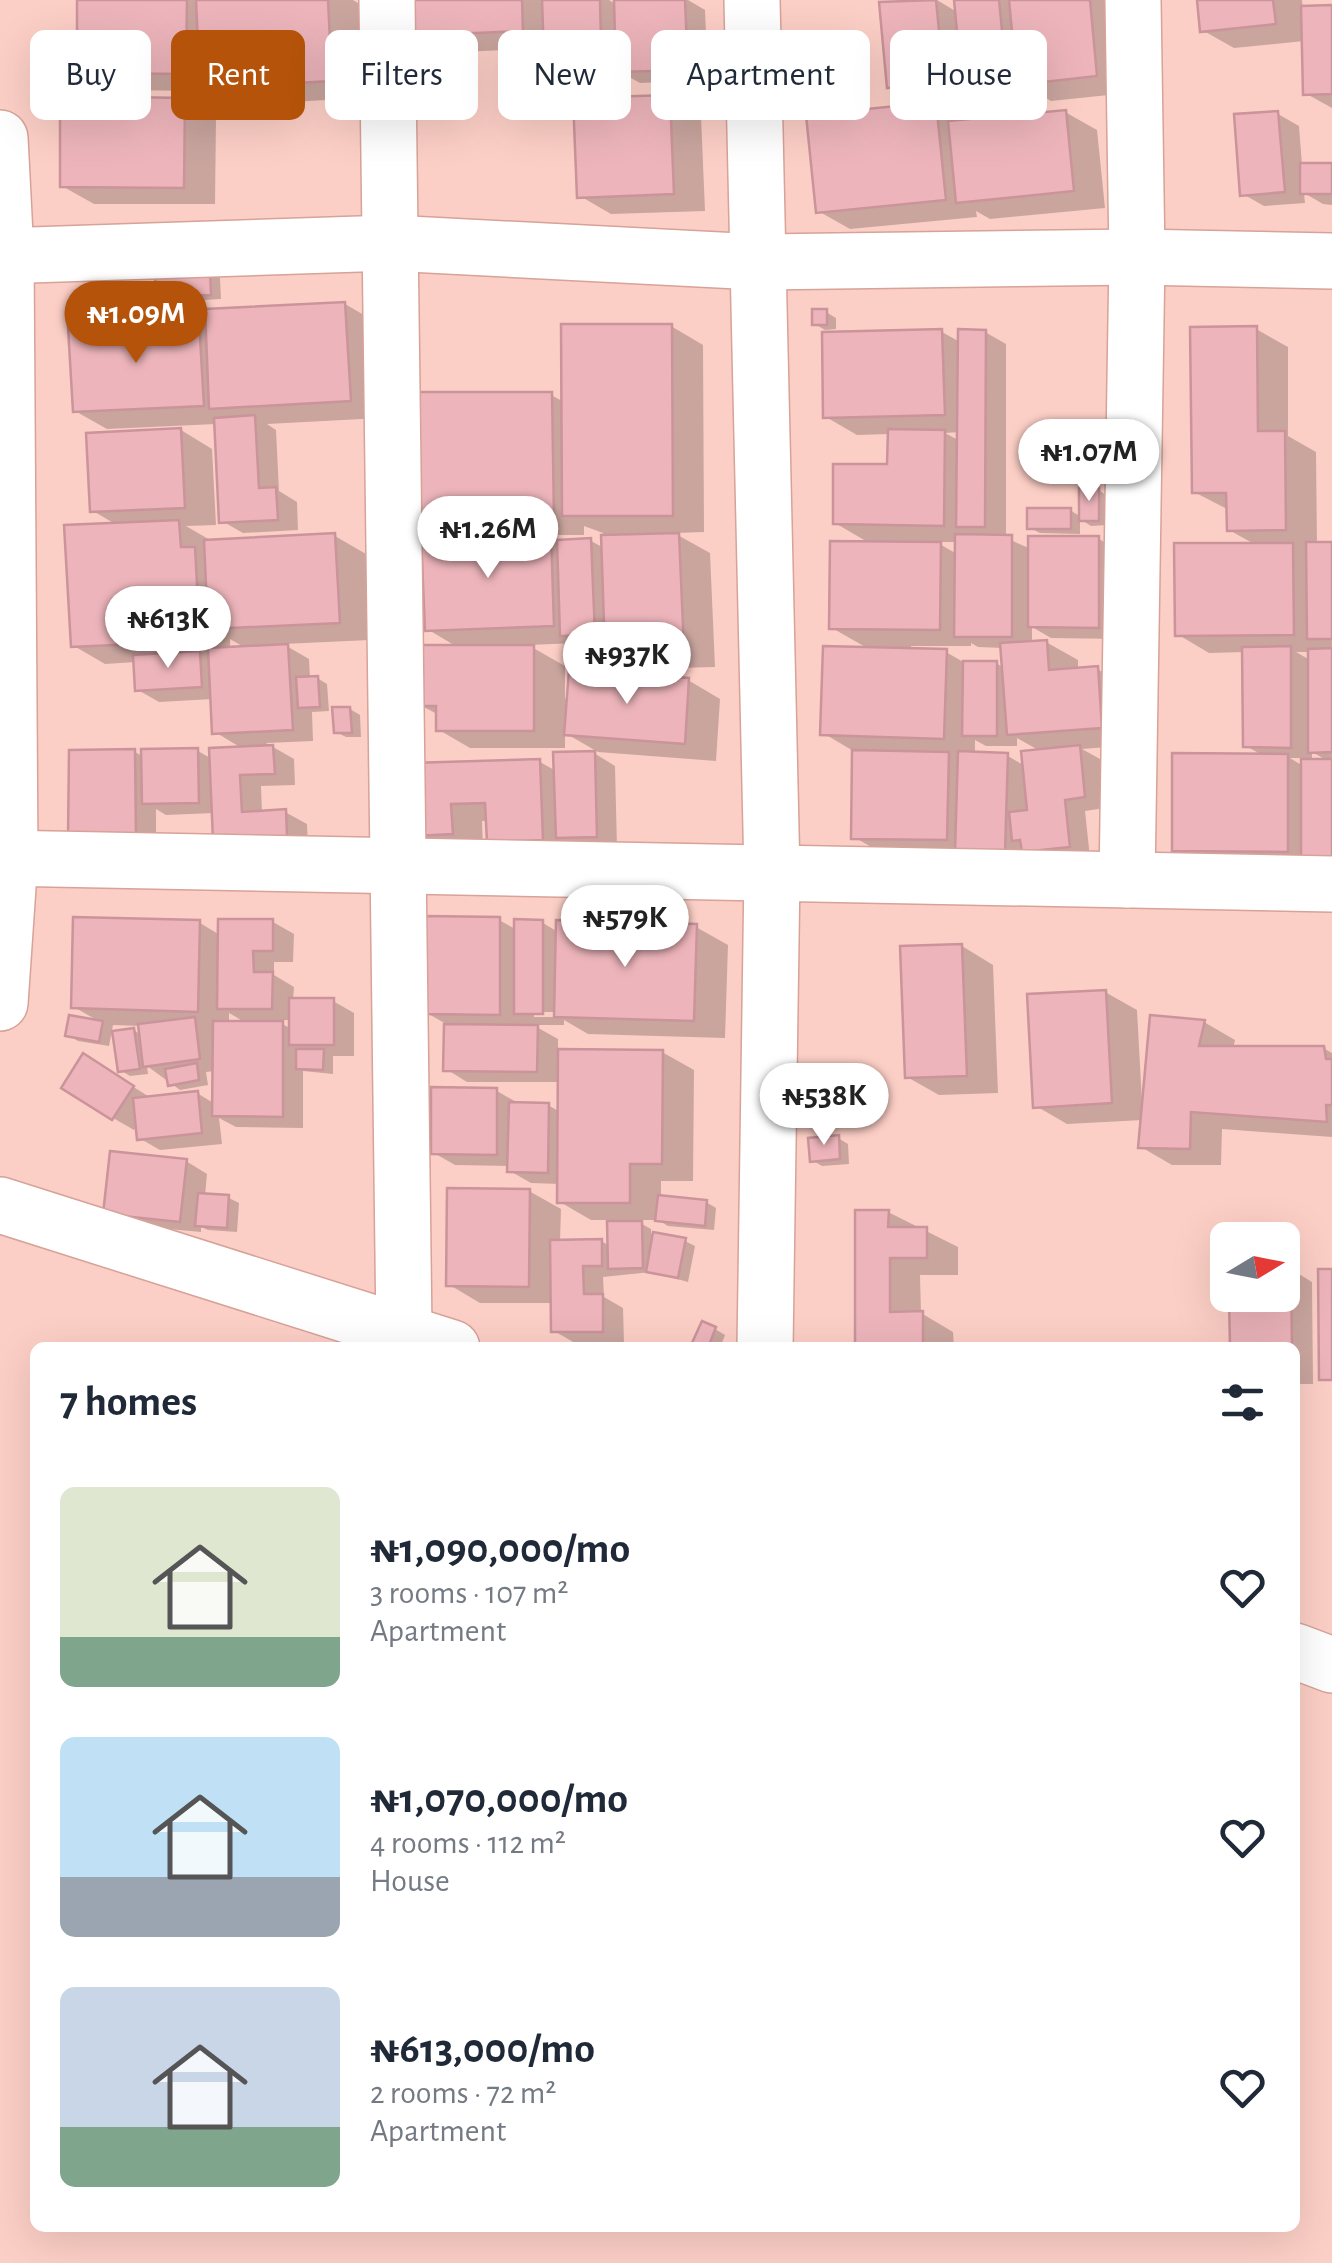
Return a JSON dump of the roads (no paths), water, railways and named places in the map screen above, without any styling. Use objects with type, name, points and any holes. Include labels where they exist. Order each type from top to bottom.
[{"type":"street","points":[[0,1205],[428,1340],[398,866],[387,0]]},
{"type":"street","points":[[752,0],[772,873],[765,1342]]},
{"type":"street","points":[[1126,880],[1137,257],[1133,0]]},
{"type":"street","points":[[0,138],[5,858],[0,1003]]},
{"type":"street","points":[[3,256],[390,244],[758,262],[1137,257],[1332,261]]},
{"type":"street","points":[[5,858],[1332,884]]},
{"type":"street","points":[[1300,1653],[1332,1665]]}]
